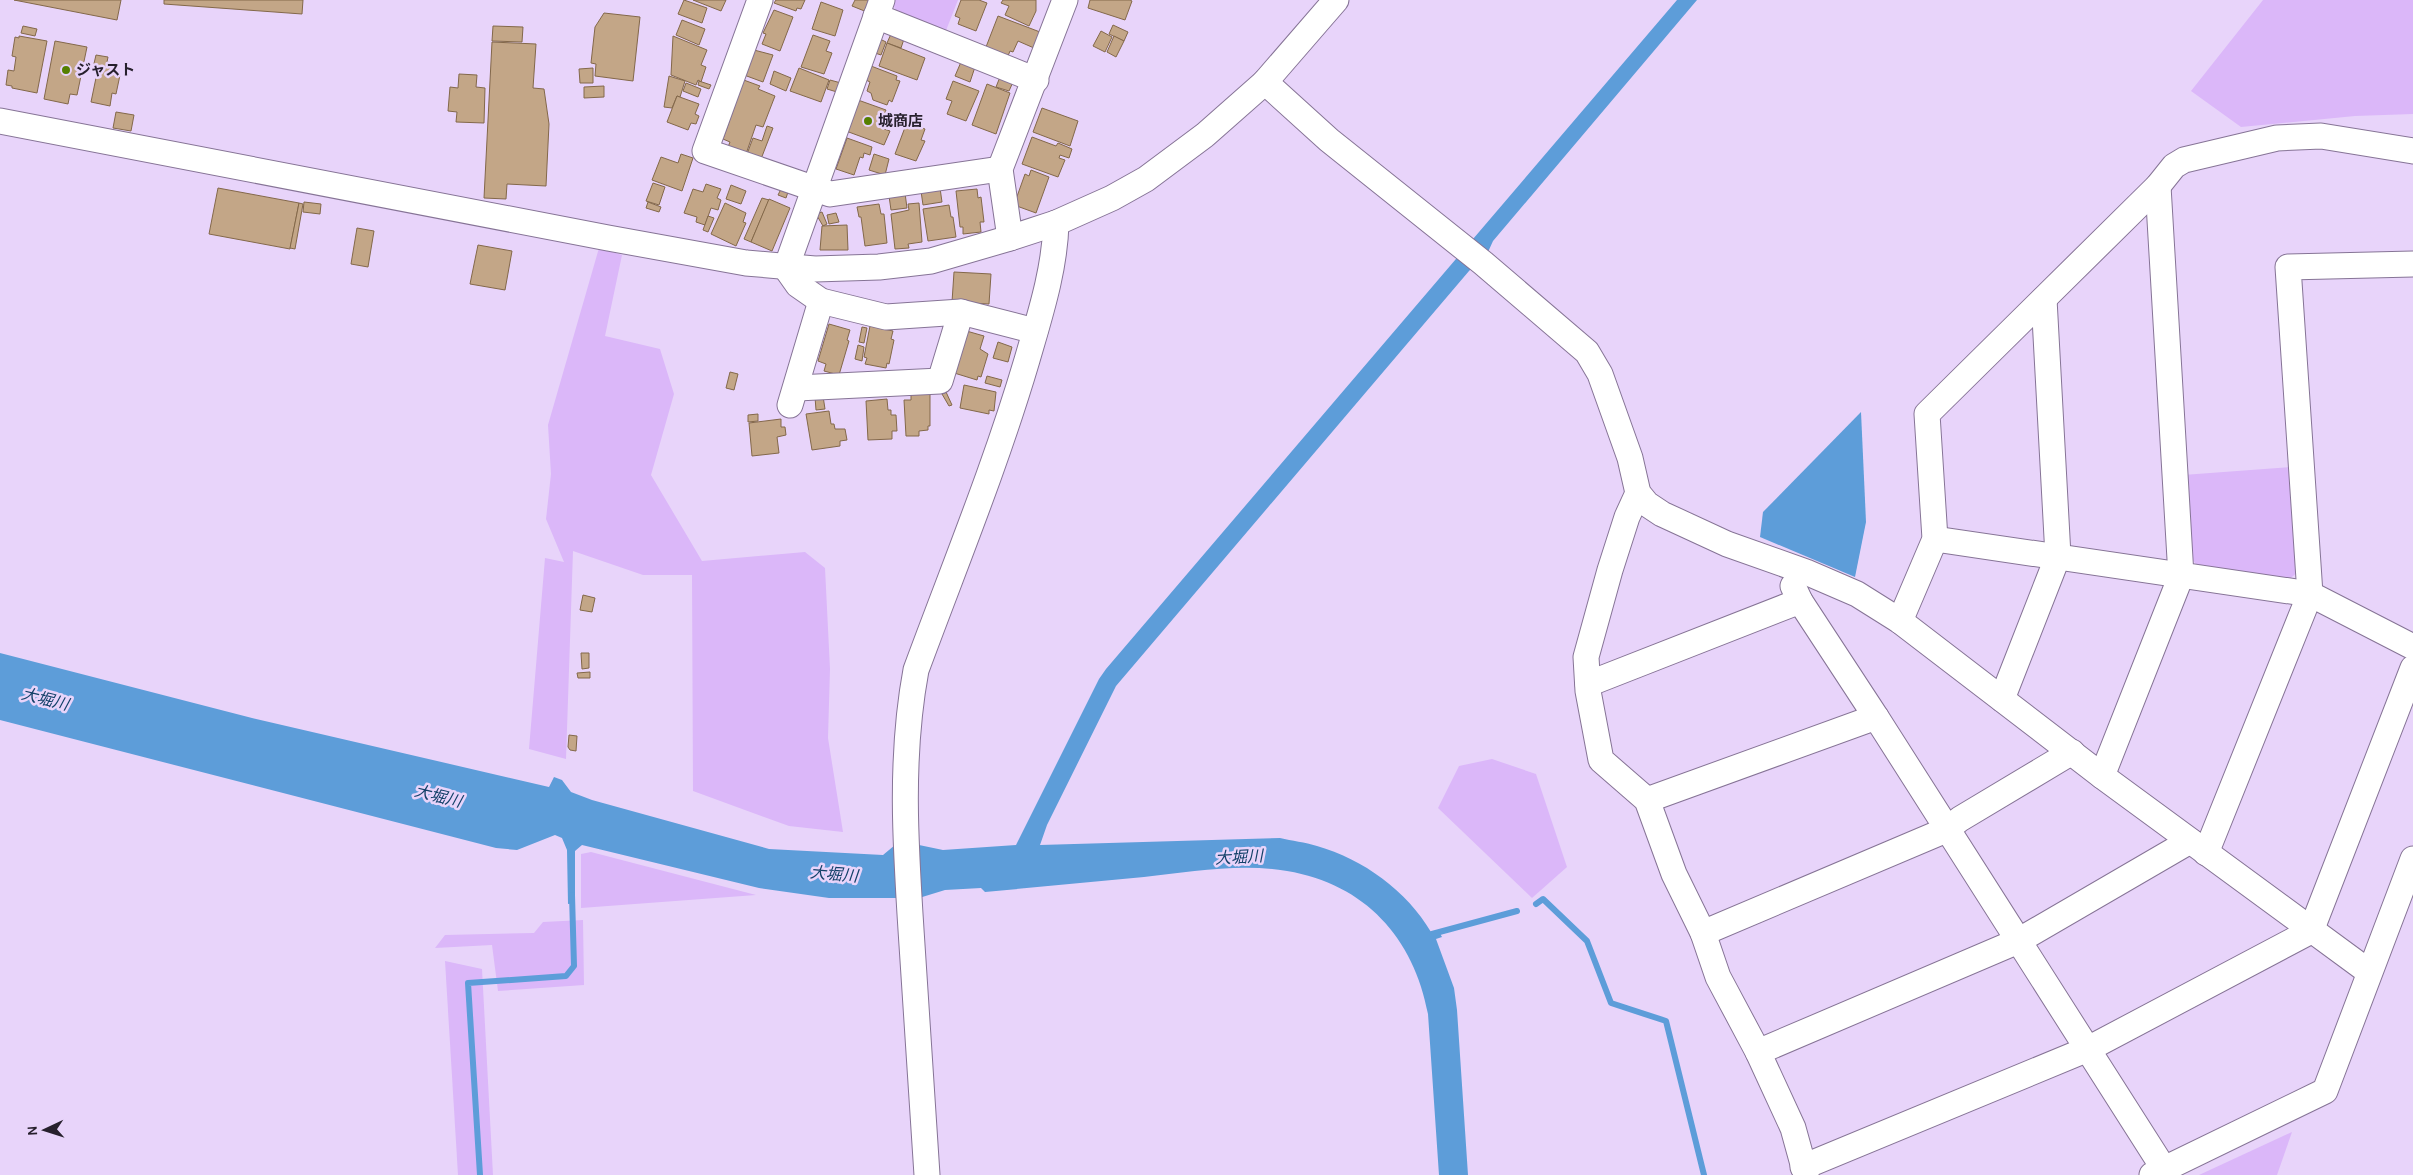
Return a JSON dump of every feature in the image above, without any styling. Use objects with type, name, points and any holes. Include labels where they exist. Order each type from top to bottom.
[{"type":"street","points":[[760,0],[705,151],[830,194],[1000,169]]},
{"type":"street","points":[[1010,238],[1000,169],[1036,80],[1065,0]]},
{"type":"street","points":[[0,121],[608,238],[786,268],[849,269],[931,260],[1056,223],[1112,198],[1146,179],[1205,135],[1264,82],[1336,0]]},
{"type":"street","points":[[786,268],[879,8],[1036,80]]},
{"type":"street","points":[[1264,82],[1337,146],[1483,263],[1587,352],[1600,374],[1617,418],[1630,458],[1638,493],[1647,504],[1662,514],[1727,544],[1858,594],[1900,621],[2102,776],[2369,972]]},
{"type":"street","points":[[1900,621],[1935,539],[1926,414],[2158,186],[2174,166],[2184,160],[2277,138],[2321,136],[2413,152]]},
{"type":"street","points":[[2102,776],[2181,576],[2158,186]]},
{"type":"street","points":[[927,1175],[906,843],[904,773],[909,707],[916,670],[1007,427],[1035,331],[1055,250],[1056,223]]},
{"type":"street","points":[[1758,1052],[2018,940],[2198,847],[2310,594],[2288,267],[2413,264]]},
{"type":"street","points":[[786,268],[798,286],[820,301],[886,317],[961,312],[1035,331]]},
{"type":"street","points":[[2002,699],[2058,556],[2044,299]]},
{"type":"street","points":[[820,301],[793,397],[940,382],[961,312]]},
{"type":"street","points":[[1638,493],[1627,517],[1610,570],[1586,657],[1588,684],[1601,760],[1646,800],[1674,874],[1702,934],[1718,977],[1758,1052],[1793,1128],[1805,1171],[2088,1049],[2311,931],[2413,668]]},
{"type":"street","points":[[1935,539],[2310,594],[2413,647]]},
{"type":"street","points":[[1783,564],[1800,601],[2088,1049],[2158,1172],[2324,1091],[2413,859]]},
{"type":"street","points":[[1588,684],[1800,601]]},
{"type":"street","points":[[1646,800],[1876,717]]},
{"type":"street","points":[[1702,934],[1946,830],[1960,819],[2072,752]]},
{"type":"shaded area","points":[[892,0],[958,0],[945,33],[897,15]]},
{"type":"shaded area","points":[[2263,0],[2413,0],[2413,114],[2355,116],[2241,127],[2191,91]]},
{"type":"shaded area","points":[[599,248],[622,255],[605,336],[660,349],[674,394],[651,475],[702,561],[805,552],[825,568],[830,669],[828,738],[843,832],[789,826],[693,791],[692,575],[643,575],[573,551],[566,759],[529,749],[545,558],[564,562],[546,519],[551,474],[548,425]]},
{"type":"shaded area","points":[[2291,467],[2298,572],[2287,581],[2199,568],[2188,554],[2183,475]]},
{"type":"shaded area","points":[[1492,759],[1536,774],[1567,867],[1532,898],[1438,808],[1459,766]]},
{"type":"shaded area","points":[[591,852],[756,895],[581,908],[581,854]]},
{"type":"shaded area","points":[[583,920],[584,985],[498,991],[492,945],[435,948],[445,935],[534,933],[543,922]]},
{"type":"shaded area","points":[[445,961],[482,969],[493,1175],[458,1175]]},
{"type":"shaded area","points":[[2292,1132],[2277,1175],[2199,1175]]},
{"type":"water","name":"大堀川","points":[[1677,0],[1697,0],[1493,241],[1488,252],[1469,271],[1116,686],[1047,825],[1040,845],[1280,838],[1312,845],[1351,859],[1397,890],[1410,903],[1431,932],[1438,930],[1442,937],[1436,939],[1454,988],[1457,1010],[1468,1175],[1439,1175],[1428,1014],[1421,987],[1411,961],[1398,939],[1382,919],[1362,902],[1340,888],[1315,878],[1287,871],[1233,868],[985,892],[981,888],[945,890],[919,898],[829,898],[759,888],[582,845],[575,851],[575,903],[568,904],[567,850],[562,838],[555,835],[517,850],[496,848],[0,720],[0,653],[252,718],[549,787],[554,777],[562,780],[571,792],[592,800],[769,849],[883,855],[895,845],[899,852],[919,845],[943,850],[1016,845],[1099,679],[1106,669]]},
{"type":"water","points":[[1861,412],[1866,522],[1855,577],[1760,537],[1763,512]]},
{"type":"building","points":[[14,0],[121,0],[117,20]]},
{"type":"building","points":[[164,0],[303,0],[302,14],[164,4]]},
{"type":"building","points":[[684,0],[707,8],[702,23],[678,14]]},
{"type":"building","points":[[693,0],[726,0],[721,11]]},
{"type":"building","points":[[776,0],[805,0],[801,9],[797,8],[796,11],[774,3]]},
{"type":"building","points":[[855,0],[872,0],[867,12],[852,6]]},
{"type":"building","points":[[961,0],[979,0],[987,3],[976,31],[958,24],[960,18],[955,16]]},
{"type":"building","points":[[1003,0],[1036,0],[1036,11],[1029,26],[1005,15],[1009,6],[1001,3]]},
{"type":"building","points":[[1090,0],[1132,1],[1125,20],[1088,8]]},
{"type":"building","points":[[821,2],[843,10],[835,36],[812,29]]},
{"type":"building","points":[[774,10],[793,17],[780,51],[762,44],[766,34],[763,33]]},
{"type":"building","points":[[604,13],[640,17],[633,81],[595,76],[596,64],[591,63],[595,27]]},
{"type":"building","points":[[998,16],[1040,32],[1034,48],[1018,41],[1013,52],[1010,51],[1008,56],[986,47]]},
{"type":"building","points":[[682,20],[705,29],[699,45],[676,35]]},
{"type":"building","points":[[1113,25],[1128,32],[1124,41],[1109,34]]},
{"type":"building","points":[[23,26],[37,29],[35,36],[21,33]]},
{"type":"building","points":[[493,26],[523,27],[522,42],[492,41]]},
{"type":"building","points":[[1101,31],[1112,37],[1105,52],[1093,46]]},
{"type":"building","points":[[891,34],[904,39],[901,48],[887,43]]},
{"type":"building","points":[[813,35],[830,41],[826,51],[832,53],[824,74],[801,67]]},
{"type":"building","points":[[19,36],[47,41],[37,93],[6,85],[8,70],[14,71],[16,57],[12,56],[15,37],[19,38]]},
{"type":"building","points":[[673,36],[707,50],[701,65],[706,67],[701,82],[698,80],[696,85],[671,75]]},
{"type":"building","points":[[1114,36],[1124,41],[1116,57],[1107,52]]},
{"type":"building","points":[[880,39],[886,42],[881,55],[875,53]]},
{"type":"building","name":"ジャスト","points":[[55,41],[87,47],[77,95],[70,94],[68,104],[44,99]]},
{"type":"building","points":[[492,42],[536,44],[533,88],[544,89],[549,124],[546,186],[507,184],[506,199],[484,198]]},
{"type":"building","points":[[887,43],[925,58],[917,80],[879,66]]},
{"type":"building","points":[[754,50],[773,55],[763,82],[744,75]]},
{"type":"building","points":[[96,55],[108,57],[107,62],[118,64],[116,74],[120,75],[116,94],[112,93],[110,106],[91,102],[97,73],[92,72]]},
{"type":"building","points":[[961,62],[975,67],[970,82],[955,76]]},
{"type":"building","points":[[871,66],[897,76],[896,80],[900,81],[892,102],[889,100],[887,105],[873,100],[871,93],[867,91],[870,82],[866,80]]},
{"type":"building","points":[[593,68],[593,83],[580,83],[579,69]]},
{"type":"building","points":[[799,68],[829,80],[821,102],[790,91]]},
{"type":"building","points":[[774,71],[791,78],[786,91],[770,84]]},
{"type":"building","points":[[459,74],[477,75],[476,87],[485,88],[484,123],[456,122],[457,112],[448,111],[450,87],[458,88]]},
{"type":"building","points":[[669,76],[685,81],[680,97],[677,96],[672,108],[664,107]]},
{"type":"building","points":[[1000,77],[1013,82],[1009,91],[996,87]]},
{"type":"building","points":[[741,79],[760,86],[758,89],[775,96],[763,127],[756,125],[746,154],[728,147],[730,142],[723,139],[736,102],[734,102]]},
{"type":"building","points":[[830,80],[841,83],[837,92],[827,89]]},
{"type":"building","points":[[699,81],[711,85],[709,89],[698,85]]},
{"type":"building","points":[[953,81],[979,91],[966,121],[947,114],[952,101],[946,99]]},
{"type":"building","points":[[686,83],[701,89],[698,97],[683,91]]},
{"type":"building","points":[[987,84],[1010,93],[996,134],[972,125]]},
{"type":"building","points":[[604,86],[604,97],[584,98],[584,87]]},
{"type":"building","points":[[677,96],[699,104],[695,114],[699,116],[696,124],[691,123],[688,130],[667,122]]},
{"type":"building","name":"城商店","points":[[858,100],[886,110],[885,113],[889,114],[884,129],[890,131],[884,145],[846,131]]},
{"type":"building","points":[[1042,108],[1078,121],[1070,146],[1033,132]]},
{"type":"building","points":[[116,112],[134,115],[131,131],[113,128]]},
{"type":"building","points":[[907,122],[925,129],[921,140],[925,141],[916,161],[895,154]]},
{"type":"building","points":[[767,126],[773,128],[761,159],[747,154],[753,138],[762,141]]},
{"type":"building","points":[[1032,137],[1056,146],[1058,143],[1072,149],[1069,158],[1060,155],[1059,158],[1065,160],[1058,177],[1022,164]]},
{"type":"building","points":[[847,138],[872,147],[870,155],[864,153],[863,158],[860,157],[854,175],[836,169]]},
{"type":"building","points":[[681,154],[693,158],[682,191],[652,180],[661,157],[678,163]]},
{"type":"building","points":[[874,154],[889,159],[885,175],[869,170]]},
{"type":"building","points":[[1031,170],[1049,177],[1036,213],[1014,205],[1025,174],[1029,176]]},
{"type":"building","points":[[653,183],[665,187],[659,205],[646,201]]},
{"type":"building","points":[[706,184],[721,189],[717,198],[721,200],[718,210],[711,208],[705,225],[696,222],[697,217],[684,213],[693,189],[703,192]]},
{"type":"building","points":[[731,185],[746,191],[741,204],[726,199]]},
{"type":"building","points":[[218,188],[299,203],[290,249],[209,234]]},
{"type":"building","points":[[940,188],[942,202],[923,205],[921,191]]},
{"type":"building","points":[[781,189],[788,192],[786,198],[778,195]]},
{"type":"building","points":[[977,189],[978,198],[981,197],[984,222],[980,222],[981,232],[963,234],[963,227],[960,227],[956,191]]},
{"type":"building","points":[[905,193],[907,208],[891,210],[889,196]]},
{"type":"building","points":[[762,198],[769,200],[751,242],[744,239]]},
{"type":"building","points":[[769,199],[790,208],[772,251],[751,242]]},
{"type":"building","points":[[304,202],[321,204],[320,214],[303,212]]},
{"type":"building","points":[[648,202],[661,207],[659,212],[646,208]]},
{"type":"building","points":[[299,203],[303,204],[295,249],[290,248]]},
{"type":"building","points":[[725,203],[746,213],[743,222],[746,223],[736,246],[711,234]]},
{"type":"building","points":[[919,203],[922,242],[908,244],[909,248],[895,249],[891,214],[909,210],[908,204]]},
{"type":"building","points":[[879,204],[881,214],[884,214],[887,243],[865,246],[861,217],[859,217],[857,207]]},
{"type":"building","points":[[949,205],[956,237],[928,241],[923,209]]},
{"type":"building","points":[[822,212],[827,224],[823,226],[816,214]]},
{"type":"building","points":[[836,213],[839,222],[829,224],[827,215]]},
{"type":"building","points":[[708,216],[714,218],[708,232],[703,230]]},
{"type":"building","points":[[847,225],[848,250],[820,250],[822,226]]},
{"type":"building","points":[[357,228],[374,231],[368,267],[351,264]]},
{"type":"building","points":[[478,245],[512,251],[505,290],[470,284]]},
{"type":"building","points":[[954,272],[991,274],[989,304],[952,302]]},
{"type":"building","points":[[829,324],[850,330],[847,340],[849,341],[839,375],[824,371],[826,364],[818,361]]},
{"type":"building","points":[[870,326],[893,331],[891,339],[894,340],[889,364],[887,363],[886,368],[865,364],[867,358],[864,357]]},
{"type":"building","points":[[862,327],[867,328],[864,343],[859,342]]},
{"type":"building","points":[[963,330],[984,336],[980,349],[988,354],[981,377],[978,376],[977,380],[951,372]]},
{"type":"building","points":[[998,342],[1012,347],[1008,362],[993,358]]},
{"type":"building","points":[[858,345],[864,347],[862,361],[855,359]]},
{"type":"building","points":[[730,372],[738,374],[734,390],[726,388]]},
{"type":"building","points":[[987,376],[1002,380],[1000,387],[985,383]]},
{"type":"building","points":[[964,385],[996,392],[994,411],[989,410],[989,414],[960,408]]},
{"type":"building","points":[[930,392],[930,426],[928,426],[928,430],[919,431],[919,436],[906,436],[904,400],[911,400],[911,393]]},
{"type":"building","points":[[946,392],[952,405],[949,406],[942,394]]},
{"type":"building","points":[[823,396],[825,409],[816,410],[815,397]]},
{"type":"building","points":[[887,399],[888,410],[891,410],[891,415],[896,415],[897,431],[892,431],[892,439],[868,440],[866,401]]},
{"type":"building","points":[[829,411],[831,424],[834,424],[835,429],[845,429],[847,440],[840,441],[840,446],[812,450],[806,414]]},
{"type":"building","points":[[758,414],[758,421],[748,422],[748,415]]},
{"type":"building","points":[[781,419],[781,427],[785,427],[786,435],[777,437],[779,453],[752,456],[749,423]]},
{"type":"building","points":[[583,595],[595,598],[592,612],[580,610]]},
{"type":"building","points":[[581,653],[589,653],[589,668],[582,669]]},
{"type":"building","points":[[590,672],[590,678],[578,678],[577,673]]},
{"type":"building","points":[[569,735],[577,736],[576,751],[570,750],[568,747]]},
{"type":"waterway","points":[[480,1175],[468,983],[566,976],[574,966],[572,895]]},
{"type":"waterway","points":[[1536,904],[1543,899],[1587,941],[1611,1003],[1666,1021],[1704,1175]]},
{"type":"waterway","points":[[1432,934],[1517,911]]},
{"type":"place","name":"ジャスト","points":[[66,70]]},
{"type":"place","name":"城商店","points":[[868,121]]}]
